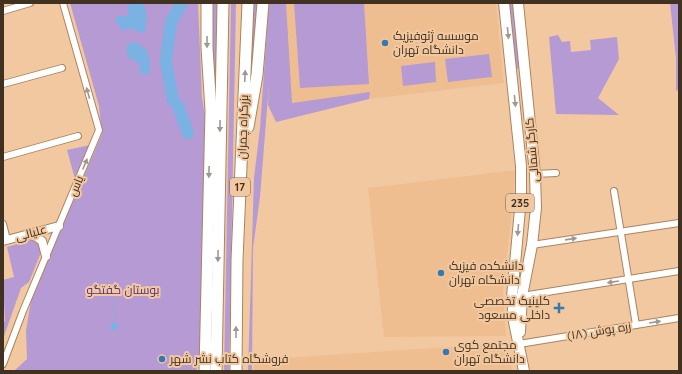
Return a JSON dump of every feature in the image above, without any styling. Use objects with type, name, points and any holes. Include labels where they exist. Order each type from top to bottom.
[{"type":"highway","points":[[205,371],[211,110],[207,48],[207,3]]},
{"type":"highway","name":"بزرگراه چمران","points":[[216,371],[223,3]]},
{"type":"highway","name":"بزرگراه چمران","points":[[236,371],[237,260],[248,3]]},
{"type":"highway","points":[[241,171],[257,75],[263,3]]},
{"type":"main road","name":"کارگر شمالی","points":[[504,3],[521,166],[521,198],[512,310],[524,371]]},
{"type":"main road","name":"کارگر شمالی","points":[[518,3],[535,174],[536,208],[532,245],[522,296],[519,344]]},
{"type":"main road","points":[[515,261],[520,265],[529,263]]},
{"type":"street","points":[[3,11],[30,3]]},
{"type":"street","name":"یاس","points":[[3,364],[46,256],[99,130],[63,3]]},
{"type":"street","points":[[3,84],[62,68]]},
{"type":"street","points":[[3,157],[78,136]]},
{"type":"street","points":[[535,174],[556,173]]},
{"type":"street","points":[[614,191],[636,325]]},
{"type":"street","points":[[3,224],[5,240]]},
{"type":"street","points":[[532,245],[679,224]]},
{"type":"street","name":"علیالی","points":[[5,240],[59,226]]},
{"type":"street","points":[[26,235],[36,236],[42,241],[46,256]]},
{"type":"street","points":[[522,296],[679,271]]},
{"type":"street","name":"زره پوش (۱۸)","points":[[519,344],[679,318]]},
{"type":"shaded area","name":"موسسه ژئوفیزیک دانشگاه تهران","points":[[272,3],[496,3],[504,83],[352,101],[276,122],[268,105]]},
{"type":"shaded area","name":"دانشکده فیزیک دانشگاه تهران","points":[[516,170],[503,295],[506,336],[384,337],[368,188]]},
{"type":"shaded area","name":"مجتمع کوی دانشگاه تهران","points":[[509,343],[512,371],[254,371],[254,360]]},
{"type":"green space","name":"بوستان گفتگو","points":[[70,3],[198,3],[202,98],[207,127],[200,342],[199,360],[196,371],[15,370],[27,359],[26,331],[31,300],[102,134],[99,106]]},
{"type":"green space","points":[[211,3],[217,3],[216,73],[212,74]]},
{"type":"green space","points":[[231,3],[236,3],[229,371],[224,371]]},
{"type":"green space","points":[[251,3],[257,3],[255,59],[250,63]]},
{"type":"green space","points":[[269,3],[286,3],[292,103],[370,92],[369,99],[276,122],[268,105],[269,84],[260,197],[253,248],[252,371],[248,371],[254,178],[260,128]]},
{"type":"green space","points":[[294,3],[364,3],[369,84],[300,88]]},
{"type":"green space","points":[[508,3],[513,3],[520,67],[518,69],[515,67]]},
{"type":"green space","points":[[670,3],[679,3],[679,89],[676,91],[676,58]]},
{"type":"green space","points":[[558,35],[562,42],[570,41],[571,52],[591,50],[590,40],[617,37],[619,59],[598,98],[619,115],[556,114],[549,37]]},
{"type":"green space","points":[[489,54],[492,77],[448,82],[445,59]]},
{"type":"green space","points":[[435,62],[436,82],[403,86],[401,66]]},
{"type":"green space","points":[[90,145],[90,147],[75,179],[67,150]]},
{"type":"green space","points":[[35,239],[42,250],[29,282],[21,288],[3,339],[3,322],[5,321],[3,280],[14,277],[7,247]]},
{"type":"water","points":[[128,3],[143,3],[147,16],[145,31],[142,33],[134,29],[122,30],[117,23],[116,16],[128,16]]},
{"type":"water","points":[[135,42],[145,48],[148,54],[150,69],[149,73],[146,75],[140,73],[139,63],[128,57],[126,48],[129,44]]},
{"type":"water","points":[[114,293],[115,323],[118,324],[118,330],[111,330],[111,323],[114,323]]},
{"type":"waterway","points":[[166,60],[171,22],[182,3]]},
{"type":"waterway","points":[[166,62],[173,100],[178,106],[188,133]]},
{"type":"place","name":"موسسه ژئوفیزیک دانشگاه تهران","points":[[385,43]]},
{"type":"place","name":"دانشکده فیزیک دانشگاه تهران","points":[[441,273]]},
{"type":"place","name":"کلینیک تخصصی داخلی مسعود","points":[[559,308]]},
{"type":"place","name":"مجتمع کوی دانشگاه تهران","points":[[446,352]]},
{"type":"place","name":"فروشگاه کتاب نشر شهر","points":[[162,359]]}]
